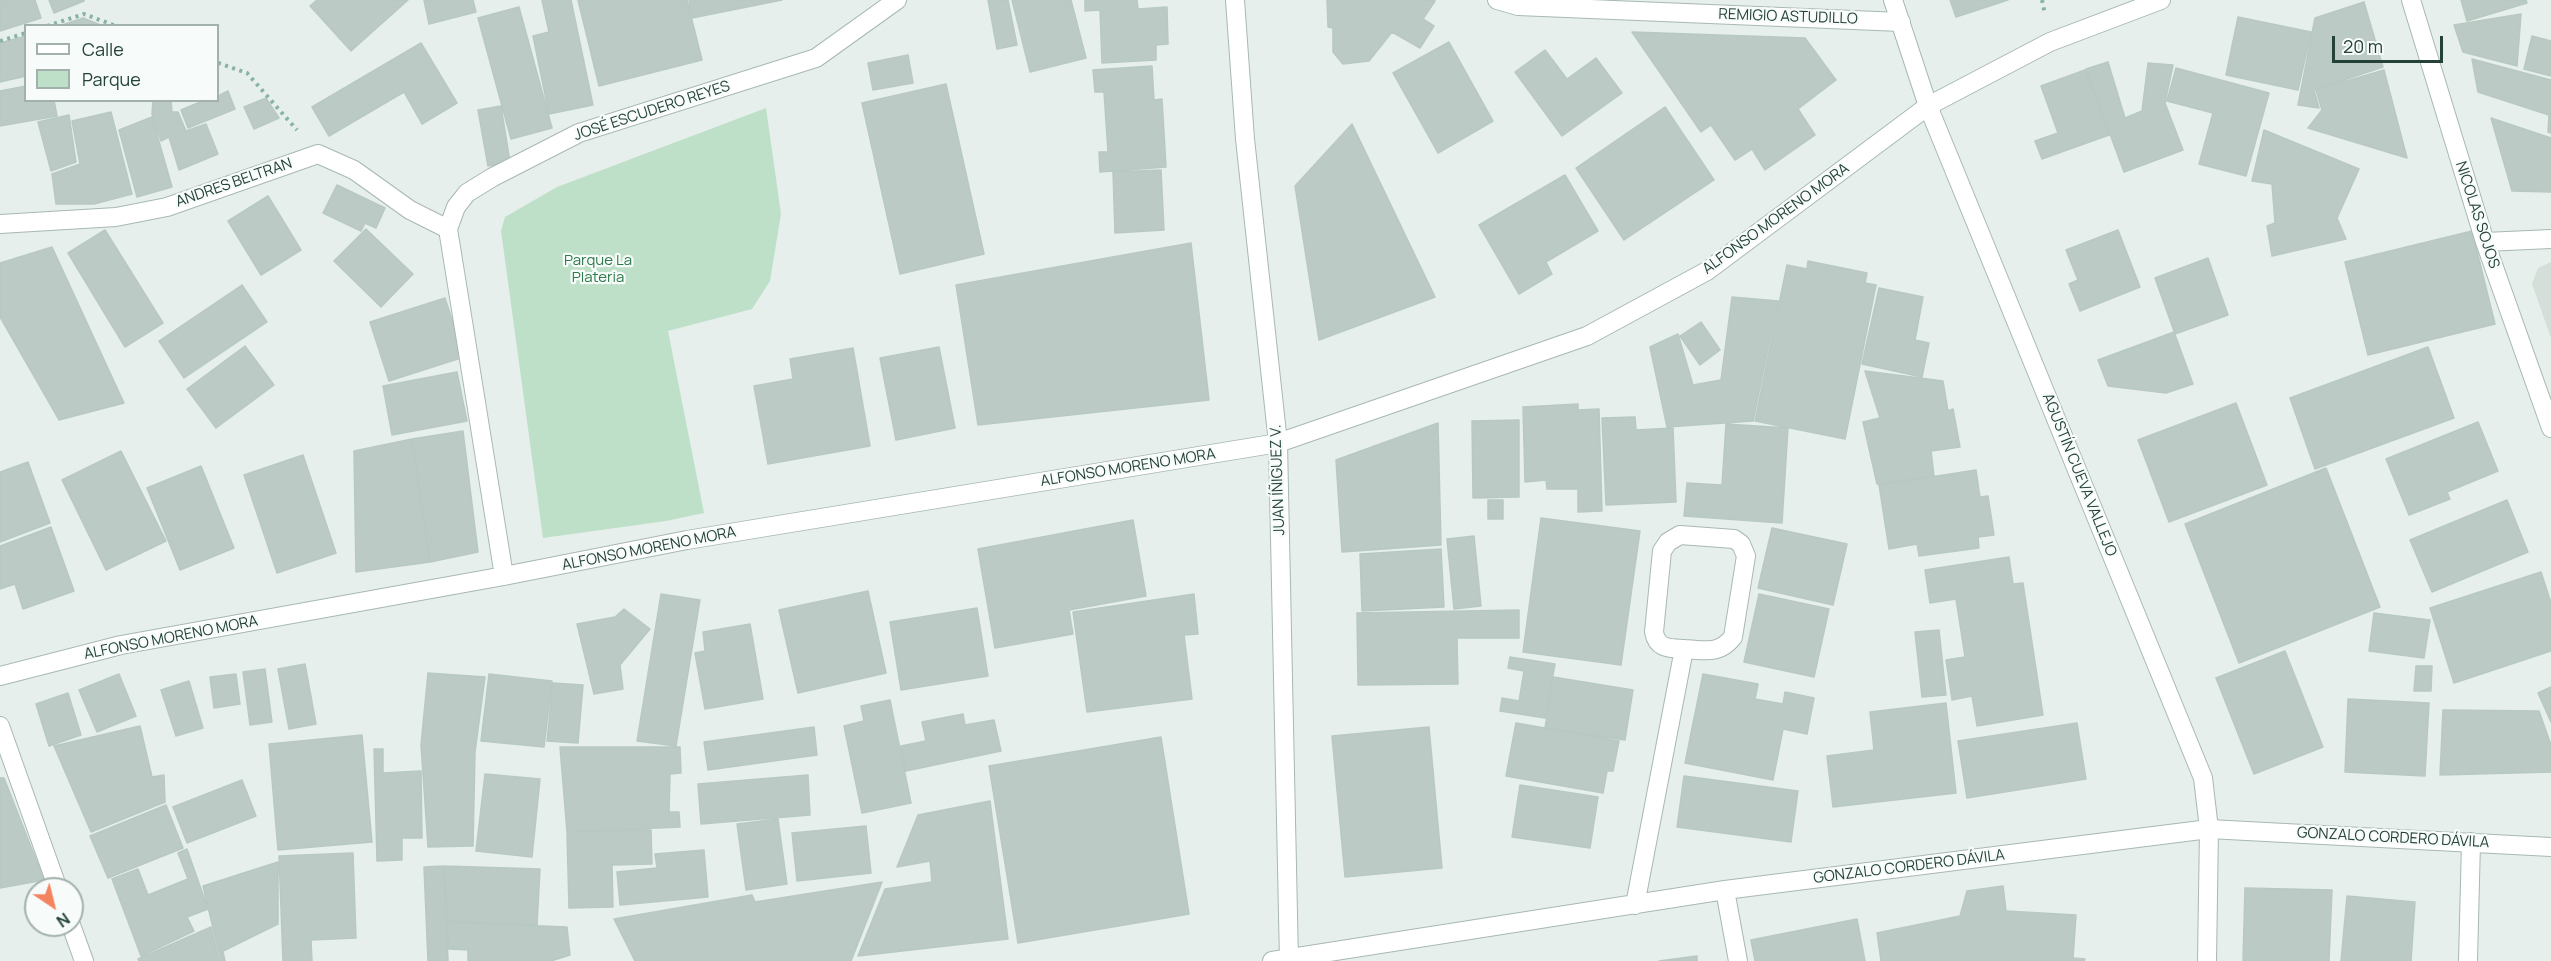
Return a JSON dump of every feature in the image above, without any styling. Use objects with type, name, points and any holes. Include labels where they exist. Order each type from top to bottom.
[{"type":"street","name":"JOSÉ ESCUDERO REYES","points":[[448,229],[456,207],[466,193],[521,162],[579,133],[816,58],[897,0]]},
{"type":"street","name":"JUAN ÍÑIGUEZ V.","points":[[1235,0],[1245,139],[1278,443],[1283,960]]},
{"type":"street","name":"REMIGIO ASTUDILLO","points":[[1497,0],[1518,6],[1900,22]]},
{"type":"street","name":"AGUSTÍN CUEVA VALLEJO","points":[[1893,0],[1928,106],[2203,778],[2209,829],[2207,961]]},
{"type":"street","name":"ALFONSO MORENO MORA","points":[[0,676],[121,645],[504,576],[687,540],[1278,443],[1587,336],[1707,271],[1928,106],[2050,42],[2161,0]]},
{"type":"street","name":"NICOLAS SOJOS","points":[[2411,0],[2485,242],[2551,428]]},
{"type":"street","points":[[318,154],[354,170],[410,210],[448,229],[504,576]]},
{"type":"street","name":"ANDRES BELTRAN","points":[[0,224],[116,217],[167,207],[318,154]]},
{"type":"street","points":[[2485,242],[2551,239]]},
{"type":"street","points":[[1680,536],[1734,539],[1741,544],[1746,556],[1733,637],[1719,650],[1684,649],[1664,648],[1656,641],[1654,632],[1662,551],[1668,542],[1680,536]]},
{"type":"street","points":[[1635,905],[1684,649]]},
{"type":"street","points":[[0,726],[54,877]]},
{"type":"street","name":"GONZALO CORDERO DÁVILA","points":[[1283,960],[1725,890],[2209,829],[2551,847]]},
{"type":"street","points":[[2468,961],[2471,842]]},
{"type":"street","points":[[1725,890],[1738,961]]},
{"type":"street","points":[[75,937],[84,961]]},
{"type":"path","points":[[53,24],[84,14],[111,24]]},
{"type":"path","points":[[0,41],[24,34]]},
{"type":"path","points":[[219,63],[247,73],[318,154]]},
{"type":"shaded area","points":[[2551,262],[2551,338],[2532,284],[2538,268]]},
{"type":"green space","name":"Parque La Plateria","points":[[766,108],[781,214],[770,281],[752,309],[668,331],[704,513],[666,521],[543,538],[501,231],[505,217],[557,187]]},
{"type":"building","points":[[0,0],[35,0],[41,18],[0,31]]},
{"type":"building","points":[[49,0],[84,0],[84,1],[54,13]]},
{"type":"building","points":[[317,0],[408,0],[351,51],[310,6]]},
{"type":"building","points":[[424,0],[473,0],[476,12],[429,24]]},
{"type":"building","points":[[542,0],[571,0],[593,105],[549,114],[533,36],[549,32]]},
{"type":"building","points":[[578,0],[687,0],[702,60],[599,86]]},
{"type":"building","points":[[689,0],[782,0],[692,18]]},
{"type":"building","points":[[988,0],[1008,0],[1017,45],[997,49]]},
{"type":"building","points":[[1012,0],[1071,0],[1086,58],[1030,72]]},
{"type":"building","points":[[1085,0],[1137,0],[1138,9],[1167,7],[1168,44],[1156,45],[1156,60],[1102,63],[1100,10],[1085,11]]},
{"type":"building","points":[[1327,0],[1433,0],[1435,1],[1423,19],[1434,26],[1420,48],[1392,32],[1369,61],[1343,64],[1333,52],[1333,28],[1328,27]]},
{"type":"building","points":[[1950,0],[2008,0],[1956,17]]},
{"type":"building","points":[[2461,0],[2526,0],[2527,3],[2467,21]]},
{"type":"building","points":[[2364,2],[2383,67],[2314,90],[2319,108],[2298,105],[2315,18]]},
{"type":"building","points":[[519,7],[552,128],[511,139],[478,18]]},
{"type":"building","points":[[2521,14],[2517,66],[2463,52],[2454,25]]},
{"type":"building","points":[[2238,17],[2311,32],[2298,90],[2226,75]]},
{"type":"building","points":[[83,18],[98,24],[65,24]]},
{"type":"building","points":[[1632,32],[1805,38],[1836,80],[1798,109],[1815,135],[1765,170],[1752,149],[1735,160],[1711,125],[1701,132]]},
{"type":"building","points":[[2532,36],[2551,41],[2551,76],[2524,69]]},
{"type":"building","points":[[24,37],[24,76],[0,82],[0,43]]},
{"type":"building","points":[[1449,42],[1493,121],[1438,153],[1393,73]]},
{"type":"building","points":[[421,43],[457,103],[422,124],[404,92],[329,136],[312,107]]},
{"type":"building","points":[[1545,50],[1567,79],[1596,58],[1622,93],[1562,136],[1515,72]]},
{"type":"building","points":[[908,55],[913,83],[873,90],[868,63]]},
{"type":"building","points":[[2472,59],[2551,80],[2551,133],[2548,132],[2549,115],[2478,92]]},
{"type":"building","points":[[2108,62],[2125,118],[2142,111],[2148,63],[2173,65],[2165,103],[2183,150],[2124,172],[2086,69]]},
{"type":"building","points":[[1152,66],[1154,100],[1162,99],[1166,167],[1100,172],[1099,152],[1108,152],[1104,92],[1095,92],[1093,70]]},
{"type":"building","points":[[2176,68],[2269,93],[2246,176],[2199,164],[2213,113],[2167,101]]},
{"type":"building","points":[[2085,70],[2109,135],[2042,159],[2035,141],[2058,133],[2041,86]]},
{"type":"building","points":[[2384,70],[2407,158],[2308,128],[2322,110],[2316,90]]},
{"type":"building","points":[[946,84],[984,254],[900,274],[862,103]]},
{"type":"building","points":[[24,86],[24,102],[54,102],[57,116],[0,126],[0,91]]},
{"type":"building","points":[[228,91],[235,109],[188,128],[181,110],[200,102],[219,102],[219,96]]},
{"type":"building","points":[[266,98],[279,118],[254,129],[244,107]]},
{"type":"building","points":[[153,102],[171,102],[172,112],[178,112],[186,131],[206,124],[218,154],[179,170],[169,137],[161,141],[152,114]]},
{"type":"building","points":[[501,106],[510,162],[488,166],[478,110]]},
{"type":"building","points":[[1665,107],[1714,180],[1624,240],[1576,168]]},
{"type":"building","points":[[111,112],[132,194],[94,204],[56,204],[52,174],[80,164],[72,121]]},
{"type":"building","points":[[69,115],[76,162],[51,171],[38,122]]},
{"type":"building","points":[[152,117],[172,187],[137,197],[119,130]]},
{"type":"building","points":[[2491,118],[2551,138],[2551,192],[2512,191]]},
{"type":"building","points":[[1352,124],[1435,297],[1319,340],[1295,186]]},
{"type":"building","points":[[2264,130],[2359,169],[2337,218],[2346,239],[2272,256],[2267,226],[2275,223],[2272,184],[2252,181]]},
{"type":"building","points":[[1161,170],[1164,230],[1115,233],[1113,172]]},
{"type":"building","points":[[1565,175],[1598,231],[1546,262],[1552,274],[1519,294],[1479,225]]},
{"type":"building","points":[[337,185],[385,208],[376,228],[365,223],[361,231],[323,213]]},
{"type":"building","points":[[268,196],[301,250],[261,275],[228,221]]},
{"type":"building","points":[[366,229],[413,274],[381,307],[334,261]]},
{"type":"building","points":[[105,230],[163,323],[125,347],[68,253]]},
{"type":"building","points":[[2118,230],[2140,287],[2080,311],[2069,284],[2078,280],[2066,250]]},
{"type":"building","points":[[2472,231],[2495,324],[2368,355],[2345,262]]},
{"type":"building","points":[[1191,243],[1209,400],[978,425],[956,285]]},
{"type":"building","points":[[52,247],[124,403],[59,420],[0,317],[0,263]]},
{"type":"building","points":[[2208,258],[2228,315],[2175,334],[2155,278]]},
{"type":"building","points":[[1808,261],[1867,273],[1865,283],[1876,285],[1845,439],[1755,421],[1787,265],[1807,269]]},
{"type":"building","points":[[242,285],[267,322],[184,378],[159,341]]},
{"type":"building","points":[[1879,288],[1923,297],[1915,340],[1929,343],[1922,377],[1862,364]]},
{"type":"building","points":[[1732,297],[1778,301],[1753,421],[1667,427],[1650,347],[1678,334],[1693,385],[1721,380]]},
{"type":"building","points":[[445,298],[464,357],[389,381],[370,322]]},
{"type":"building","points":[[1701,322],[1720,350],[1700,365],[1680,336]]},
{"type":"building","points":[[2174,332],[2193,384],[2166,393],[2108,386],[2098,360]]},
{"type":"building","points":[[245,346],[274,385],[216,428],[187,389]]},
{"type":"building","points":[[939,347],[955,428],[896,440],[880,358]]},
{"type":"building","points":[[2428,347],[2454,418],[2315,469],[2290,398]]},
{"type":"building","points":[[853,348],[870,446],[768,464],[754,386],[793,379],[790,359]]},
{"type":"building","points":[[1865,371],[1943,381],[1948,411],[1953,409],[1960,447],[1931,451],[1934,476],[1877,484],[1863,422],[1880,418]]},
{"type":"building","points":[[457,372],[467,421],[392,435],[383,386]]},
{"type":"building","points":[[2236,403],[2267,485],[2169,522],[2138,440]]},
{"type":"building","points":[[1578,404],[1578,410],[1599,409],[1602,511],[1578,512],[1578,489],[1547,489],[1546,480],[1525,482],[1523,407]]},
{"type":"building","points":[[1635,417],[1636,430],[1673,428],[1676,502],[1606,505],[1602,418]]},
{"type":"building","points":[[1519,420],[1519,497],[1473,498],[1472,421]]},
{"type":"building","points":[[2478,422],[2498,471],[2447,492],[2450,499],[2409,515],[2386,459]]},
{"type":"building","points":[[1438,423],[1441,545],[1342,552],[1336,460]]},
{"type":"building","points":[[1726,424],[1788,428],[1782,523],[1684,516],[1687,483],[1722,485]]},
{"type":"building","points":[[463,431],[478,552],[430,562],[412,439]]},
{"type":"building","points":[[412,439],[430,562],[356,572],[354,451]]},
{"type":"building","points":[[121,451],[166,541],[106,570],[62,480]]},
{"type":"building","points":[[303,455],[336,553],[277,573],[244,475]]},
{"type":"building","points":[[28,462],[50,523],[0,542],[0,472]]},
{"type":"building","points":[[201,466],[234,548],[180,570],[147,488]]},
{"type":"building","points":[[2326,468],[2380,607],[2239,663],[2185,524]]},
{"type":"building","points":[[1976,470],[1980,497],[1988,496],[1994,535],[1978,537],[1979,548],[1919,556],[1917,544],[1889,549],[1879,485]]},
{"type":"building","points":[[1488,500],[1503,500],[1503,519],[1488,519]]},
{"type":"building","points":[[2507,500],[2528,552],[2432,592],[2410,540]]},
{"type":"building","points":[[1541,518],[1640,531],[1621,665],[1523,652]]},
{"type":"building","points":[[1133,520],[1146,596],[1069,610],[1073,634],[995,648],[978,549]]},
{"type":"building","points":[[51,527],[74,591],[23,609],[15,584],[0,589],[0,546]]},
{"type":"building","points":[[1772,528],[1847,544],[1833,605],[1758,588]]},
{"type":"building","points":[[1474,536],[1481,606],[1454,609],[1447,539]]},
{"type":"building","points":[[1441,549],[1444,607],[1362,611],[1360,554]]},
{"type":"building","points":[[2009,557],[2013,584],[2023,583],[2043,715],[1977,726],[1972,696],[1952,700],[1946,660],[1965,657],[1956,599],[1930,603],[1925,570]]},
{"type":"building","points":[[2541,572],[2551,603],[2551,651],[2454,683],[2430,608]]},
{"type":"building","points":[[868,591],[886,673],[798,693],[779,610]]},
{"type":"building","points":[[661,594],[700,600],[676,746],[637,741]]},
{"type":"building","points":[[1194,594],[1198,634],[1184,635],[1192,699],[1087,712],[1073,612]]},
{"type":"building","points":[[1759,594],[1829,609],[1814,677],[1744,662]]},
{"type":"building","points":[[977,608],[988,676],[901,690],[890,622]]},
{"type":"building","points":[[624,609],[650,629],[620,665],[623,689],[594,694],[577,624],[615,617]]},
{"type":"building","points":[[1519,610],[1519,638],[1457,638],[1458,684],[1358,685],[1357,613]]},
{"type":"building","points":[[2374,613],[2430,620],[2424,658],[2369,651]]},
{"type":"building","points":[[750,624],[763,699],[705,709],[695,653],[705,651],[703,632]]},
{"type":"building","points":[[1939,630],[1946,695],[1922,697],[1915,632]]},
{"type":"building","points":[[2285,651],[2323,747],[2254,774],[2216,678]]},
{"type":"building","points":[[1510,657],[1555,664],[1545,718],[1500,711],[1502,698],[1519,701],[1524,671],[1508,668]]},
{"type":"building","points":[[305,664],[316,724],[289,729],[278,669]]},
{"type":"building","points":[[2416,666],[2432,666],[2431,691],[2414,691]]},
{"type":"building","points":[[265,669],[272,722],[250,725],[243,672]]},
{"type":"building","points":[[428,673],[485,677],[475,752],[473,846],[428,847],[421,745]]},
{"type":"building","points":[[119,674],[136,716],[97,732],[79,690]]},
{"type":"building","points":[[236,674],[240,704],[214,708],[210,677]]},
{"type":"building","points":[[489,674],[552,681],[544,747],[481,741]]},
{"type":"building","points":[[1703,674],[1758,684],[1755,699],[1783,704],[1785,692],[1814,698],[1807,734],[1783,729],[1773,780],[1685,763]]},
{"type":"building","points":[[1553,677],[1633,690],[1625,740],[1545,728]]},
{"type":"building","points":[[189,681],[203,728],[176,736],[161,690]]},
{"type":"building","points":[[553,683],[583,685],[578,743],[547,741]]},
{"type":"building","points":[[2551,687],[2551,722],[2538,693]]},
{"type":"building","points":[[68,693],[81,735],[49,746],[36,704]]},
{"type":"building","points":[[2348,699],[2429,703],[2425,776],[2345,772]]},
{"type":"building","points":[[890,700],[911,803],[862,813],[844,726],[864,721],[861,706]]},
{"type":"building","points":[[1946,703],[1956,793],[1833,807],[1827,756],[1874,750],[1870,712]]},
{"type":"building","points":[[2443,710],[2539,711],[2551,745],[2551,772],[2440,775]]},
{"type":"building","points":[[963,714],[965,725],[994,720],[1001,751],[906,771],[901,746],[926,741],[922,722]]},
{"type":"building","points":[[1516,723],[1619,741],[1613,771],[1607,771],[1603,793],[1506,776]]},
{"type":"building","points":[[2077,723],[2086,779],[1967,798],[1958,741]]},
{"type":"building","points":[[140,726],[152,777],[164,775],[165,802],[91,832],[54,746]]},
{"type":"building","points":[[814,727],[817,755],[708,770],[704,742]]},
{"type":"building","points":[[1429,727],[1442,868],[1345,877],[1332,736]]},
{"type":"building","points":[[362,735],[372,842],[278,850],[269,744]]},
{"type":"building","points":[[1161,737],[1189,914],[1018,943],[989,766]]},
{"type":"building","points":[[560,747],[680,747],[681,773],[670,774],[669,812],[679,812],[680,827],[567,832]]},
{"type":"building","points":[[374,749],[383,749],[383,773],[421,771],[422,838],[402,838],[402,860],[377,861]]},
{"type":"building","points":[[485,774],[540,779],[532,857],[476,851]]},
{"type":"building","points":[[808,775],[810,815],[701,824],[698,784]]},
{"type":"building","points":[[1684,776],[1798,791],[1791,842],[1677,827]]},
{"type":"building","points":[[0,778],[4,778],[43,877],[24,877],[24,884],[0,888]]},
{"type":"building","points":[[242,780],[256,816],[187,843],[173,807]]},
{"type":"building","points":[[1520,785],[1598,797],[1590,848],[1512,837]]},
{"type":"building","points":[[990,801],[1008,939],[858,956],[885,889],[932,882],[930,861],[897,867],[918,815]]},
{"type":"building","points":[[166,805],[183,848],[108,878],[90,836]]},
{"type":"building","points":[[778,819],[787,884],[746,890],[737,824]]},
{"type":"building","points":[[866,826],[871,873],[797,881],[792,833]]},
{"type":"building","points":[[651,830],[652,864],[612,865],[613,907],[569,908],[567,832]]},
{"type":"building","points":[[187,849],[208,909],[187,917],[194,931],[141,956],[112,879],[138,869],[148,895],[188,879],[178,853]]},
{"type":"building","points":[[704,850],[708,897],[620,905],[617,872],[657,868],[655,854]]},
{"type":"building","points":[[353,853],[356,938],[311,940],[312,961],[283,961],[279,856]]},
{"type":"building","points":[[278,862],[278,924],[219,953],[203,886]]},
{"type":"building","points":[[444,866],[540,869],[537,925],[447,921]]},
{"type":"building","points":[[444,866],[448,961],[428,961],[424,867]]},
{"type":"building","points":[[882,882],[851,961],[635,961],[614,919],[752,895],[755,902]]},
{"type":"building","points":[[2003,886],[2006,911],[2076,915],[2073,958],[2085,959],[2084,961],[1881,961],[1877,933],[1960,916],[1967,891]]},
{"type":"building","points":[[2245,888],[2332,890],[2329,961],[2243,961]]},
{"type":"building","points":[[2347,896],[2415,902],[2411,961],[2341,961]]},
{"type":"building","points":[[1857,919],[1865,961],[1755,961],[1751,940]]},
{"type":"building","points":[[447,922],[567,927],[570,955],[551,961],[468,961],[468,950],[449,949]]},
{"type":"building","points":[[211,927],[218,956],[223,952],[225,961],[139,961],[138,959]]},
{"type":"building","points":[[1697,956],[1697,961],[1659,961]]}]
